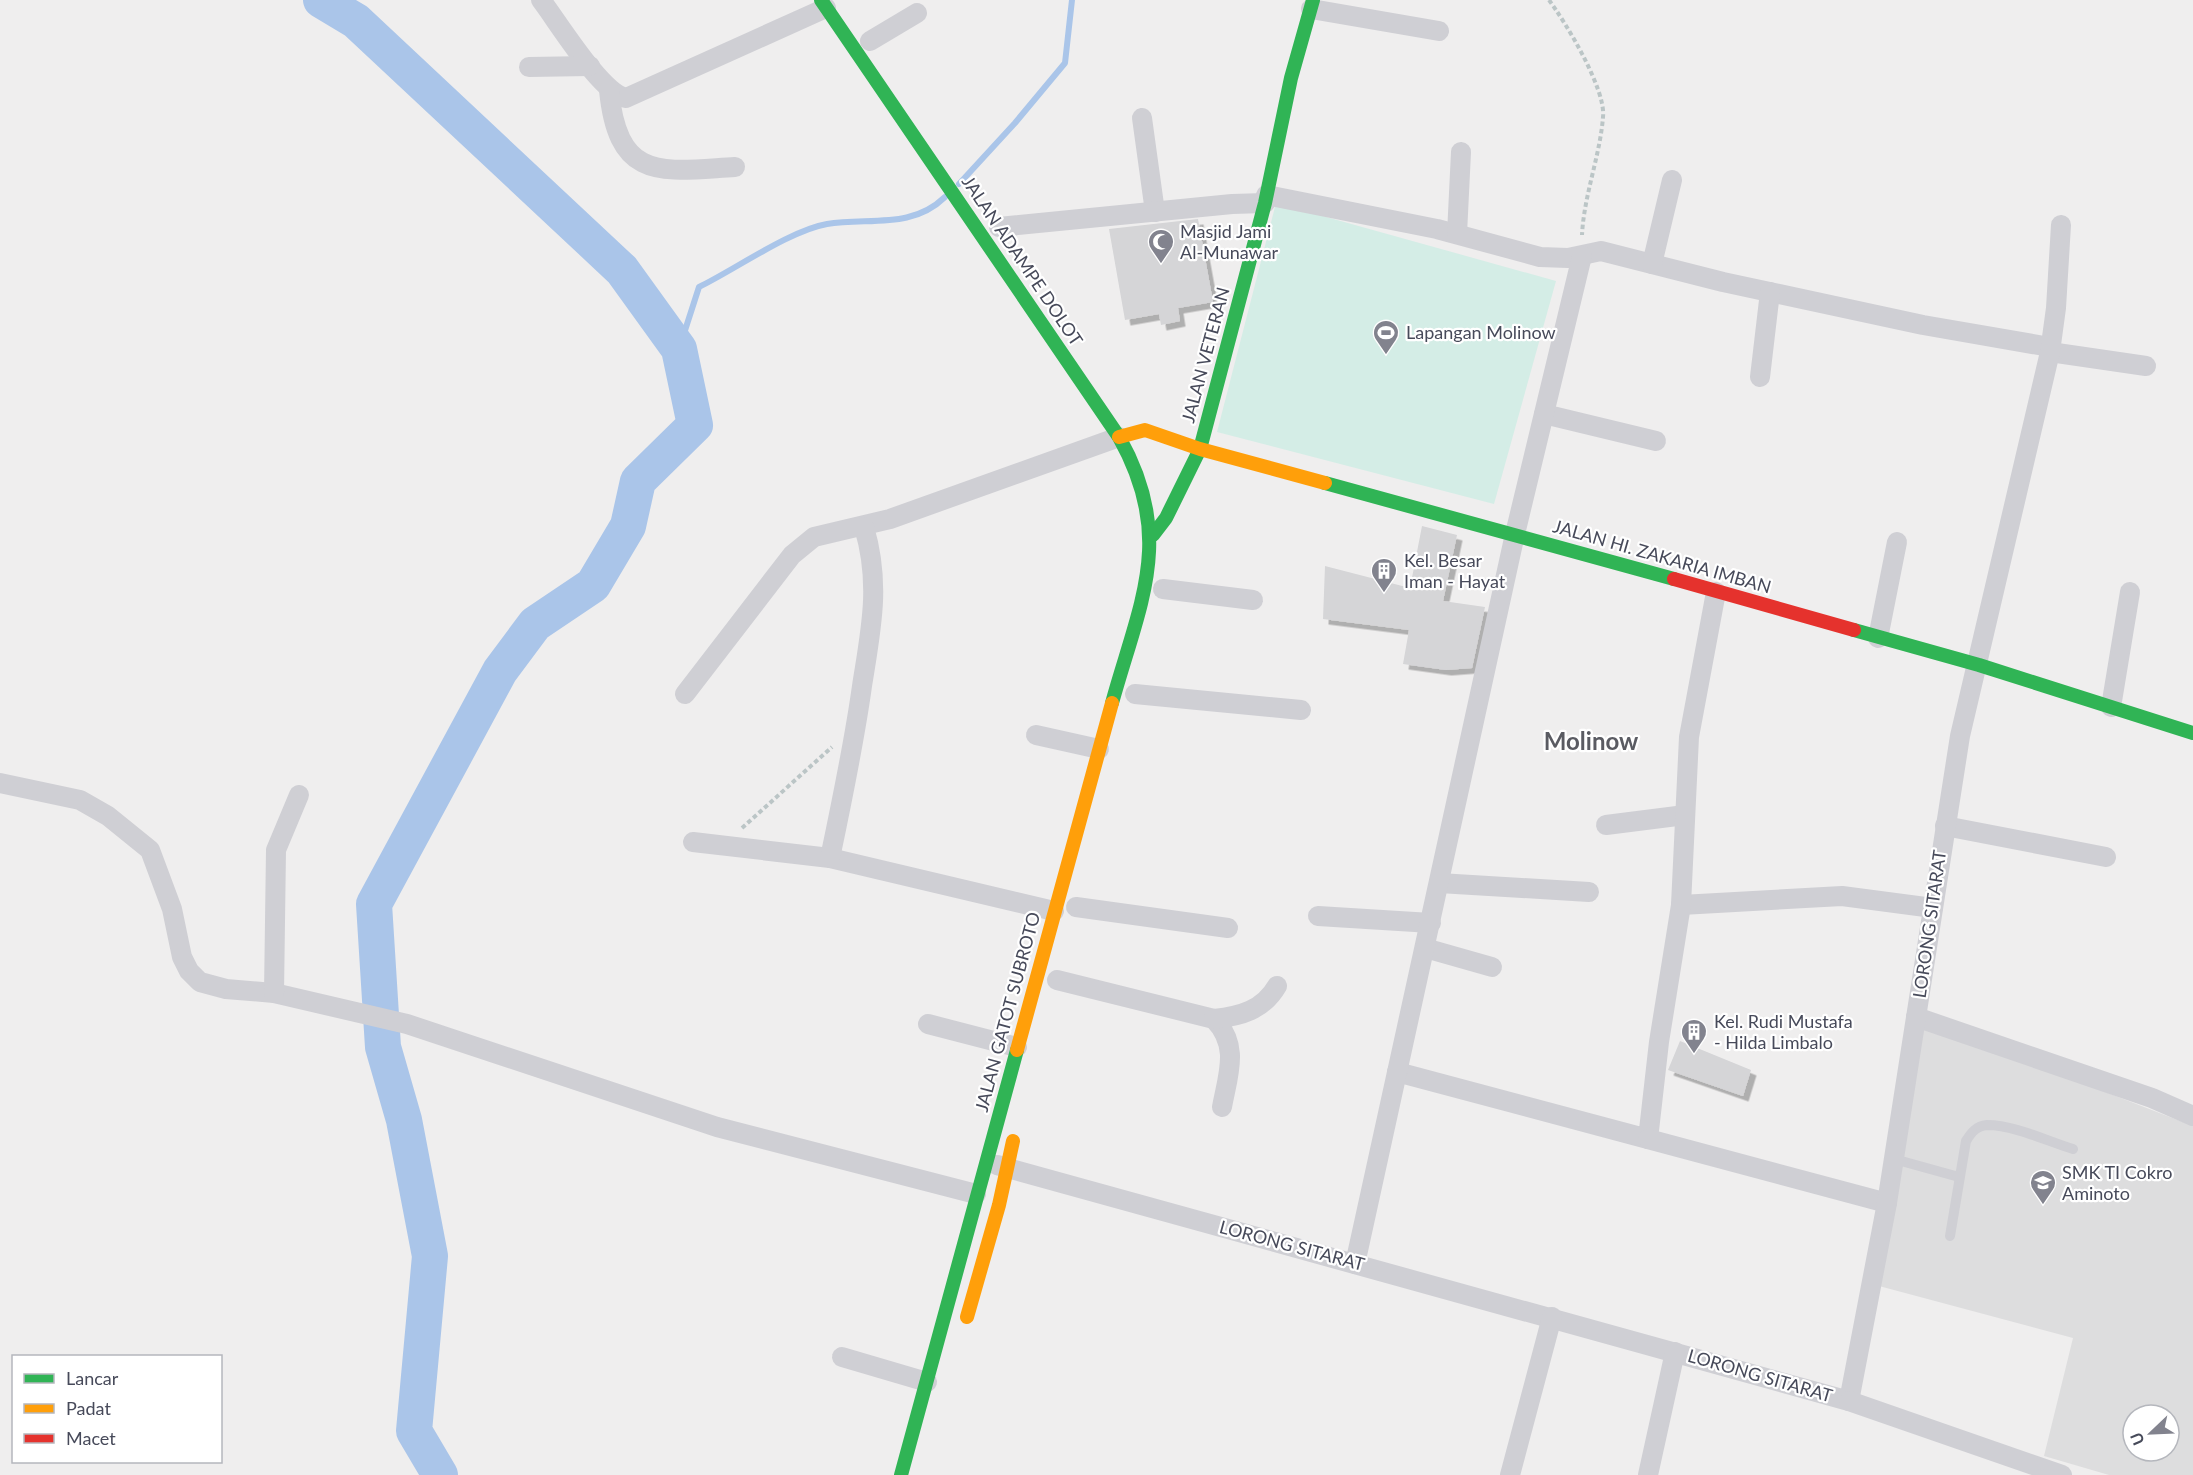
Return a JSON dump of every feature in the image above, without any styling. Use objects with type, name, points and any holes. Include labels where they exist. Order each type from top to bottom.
[{"type":"main road","name":"JALAN ADAMPE DOLOT","points":[[823,4],[963,207],[1130,433],[1138,475],[1148,505],[1153,535],[1151,558]]},
{"type":"main road","name":"JALAN VETERAN","points":[[1153,535],[1166,518],[1200,449],[1266,199],[1291,78],[1312,4]]},
{"type":"main road","name":"JALAN HI. ZAKARIA IMBAN","points":[[1130,433],[1145,430],[1200,449],[1515,534],[1979,665],[2193,733]]},
{"type":"main road","points":[[1161,492],[1168,538]]},
{"type":"main road","name":"JALAN GATOT SUBROTO","points":[[901,1475],[1017,1047],[1070,908],[1098,749],[1151,558]]},
{"type":"main road","points":[[1124,660],[1143,665]]},
{"type":"main road","points":[[963,1331],[999,1205],[1018,1123]]},
{"type":"street","points":[[541,0],[609,90],[626,98],[823,4]]},
{"type":"street","points":[[1312,4],[1439,31]]},
{"type":"street","points":[[870,41],[917,13]]},
{"type":"street","points":[[529,67],[590,66]]},
{"type":"street","points":[[609,90],[611,114],[618,132],[631,154],[647,167],[665,170],[735,167]]},
{"type":"street","points":[[1142,118],[1155,212]]},
{"type":"street","points":[[1457,234],[1461,152]]},
{"type":"street","points":[[1652,264],[1672,180]]},
{"type":"street","points":[[998,225],[1155,212],[1266,199],[1457,234],[1540,257],[1553,259],[1582,256],[1601,251],[1770,292],[1923,325],[2146,366]]},
{"type":"street","name":"LORONG SITARAT","points":[[986,1162],[1849,1401],[1887,1203],[1960,736],[1979,665],[2050,349],[2056,308],[2061,225]]},
{"type":"street","points":[[1355,1264],[1515,534],[1582,256]]},
{"type":"street","points":[[1760,377],[1770,292]]},
{"type":"street","points":[[1544,414],[1656,441]]},
{"type":"street","points":[[685,694],[800,547],[814,537],[864,527],[1130,433]]},
{"type":"street","points":[[831,858],[857,725],[875,604],[873,562],[864,527]]},
{"type":"street","points":[[1878,638],[1897,542]]},
{"type":"street","points":[[1163,589],[1253,600]]},
{"type":"street","points":[[1648,1139],[1659,1042],[1681,905],[1689,737],[1716,592]]},
{"type":"street","points":[[2111,707],[2130,592]]},
{"type":"street","points":[[1135,694],[1301,710]]},
{"type":"street","points":[[1036,735],[1098,749]]},
{"type":"street","points":[[0,783],[80,800],[108,816],[150,850],[189,971],[200,982],[226,989],[274,993],[407,1024],[717,1127],[976,1194]]},
{"type":"street","points":[[274,993],[276,850],[299,795]]},
{"type":"street","points":[[1606,825],[1685,815]]},
{"type":"street","points":[[1945,826],[2106,858]]},
{"type":"street","points":[[693,842],[831,858],[1070,908],[1228,928]]},
{"type":"street","points":[[1439,883],[1588,892]]},
{"type":"street","points":[[1681,905],[1842,897],[1933,908]]},
{"type":"street","points":[[1318,916],[1431,923]]},
{"type":"street","points":[[1425,948],[1492,967]]},
{"type":"street","points":[[1056,980],[1193,1011],[1214,1019],[1226,1031],[1230,1047],[1222,1107]]},
{"type":"street","points":[[1214,1019],[1237,1017],[1254,1010],[1270,998],[1276,986]]},
{"type":"street","points":[[1916,1017],[2152,1098],[2193,1116]]},
{"type":"street","points":[[928,1024],[1017,1047]]},
{"type":"street","points":[[1397,1072],[1887,1203]]},
{"type":"street","points":[[1510,1475],[1552,1317]]},
{"type":"street","points":[[1648,1475],[1675,1352]]},
{"type":"street","points":[[842,1357],[927,1382]]},
{"type":"street","points":[[1849,1401],[2062,1475]]},
{"type":"lane","points":[[1950,1236],[1966,1141],[1972,1131],[1985,1125],[2006,1128],[2073,1149]]},
{"type":"lane","points":[[1894,1159],[1959,1177]]},
{"type":"path","points":[[1549,0],[1568,25],[1593,77],[1604,114],[1582,232]]},
{"type":"path","points":[[721,846],[857,725]]},
{"type":"shaded area","name":"SMK TI Cokro Aminoto","points":[[1923,1021],[2193,1126],[2193,1475],[2109,1475],[2044,1456],[2073,1338],[1879,1286]]},
{"type":"green space","name":"Lapangan Molinow","points":[[1276,203],[1556,281],[1494,504],[1217,432]]},
{"type":"building","name":"Masjid Jami Al-Munawar","points":[[1198,219],[1213,302],[1178,308],[1180,321],[1161,325],[1159,314],[1125,320],[1109,229]]},
{"type":"building","name":"Kel. Besar Iman - Hayat","points":[[1422,526],[1457,535],[1443,601],[1485,607],[1472,668],[1446,670],[1403,664],[1409,630],[1323,619],[1325,566],[1410,588]]},
{"type":"building","name":"Kel. Rudi Mustafa - Hilda Limbalo","points":[[1680,1041],[1751,1070],[1743,1096],[1668,1070]]},
{"type":"waterway","points":[[321,0],[356,21],[622,270],[679,349],[695,425],[638,481],[628,526],[593,585],[535,624],[500,671],[374,904],[383,1047],[404,1120],[430,1256],[414,1431],[440,1475]]},
{"type":"waterway","points":[[959,184],[1015,123],[1065,63],[1072,0]]},
{"type":"waterway","points":[[679,349],[699,287],[780,242],[813,228],[842,222],[904,218],[932,207],[945,197]]},
{"type":"traffic: fast","points":[[821,0],[1119,437],[1136,473],[1146,507],[1149,539],[1147,570],[1142,601],[1112,703]]},
{"type":"traffic: fast","points":[[1153,535],[1166,518],[1200,449],[1265,203],[1291,78],[1313,0]]},
{"type":"traffic: fast","points":[[1325,483],[1674,579]]},
{"type":"traffic: fast","points":[[1854,630],[1979,665],[2193,733]]},
{"type":"traffic: fast","points":[[901,1475],[1017,1050]]},
{"type":"traffic: slow","points":[[1119,437],[1145,430],[1200,449],[1325,483]]},
{"type":"traffic: slow","points":[[1017,1050],[1112,703]]},
{"type":"traffic: slow","points":[[967,1317],[999,1205],[1013,1141]]},
{"type":"traffic: jam","points":[[1674,579],[1854,630]]},
{"type":"place","name":"Masjid Jami Al-Munawar","points":[[1161,265]]},
{"type":"place","name":"Lapangan Molinow","points":[[1386,356]]},
{"type":"place","name":"Kel. Besar Iman - Hayat","points":[[1384,594]]},
{"type":"place","name":"Kel. Rudi Mustafa - Hilda Limbalo","points":[[1694,1055]]},
{"type":"place","name":"SMK TI Cokro Aminoto","points":[[2043,1206]]},
{"type":"district","name":"Molinow","points":[[1591,742]]}]
